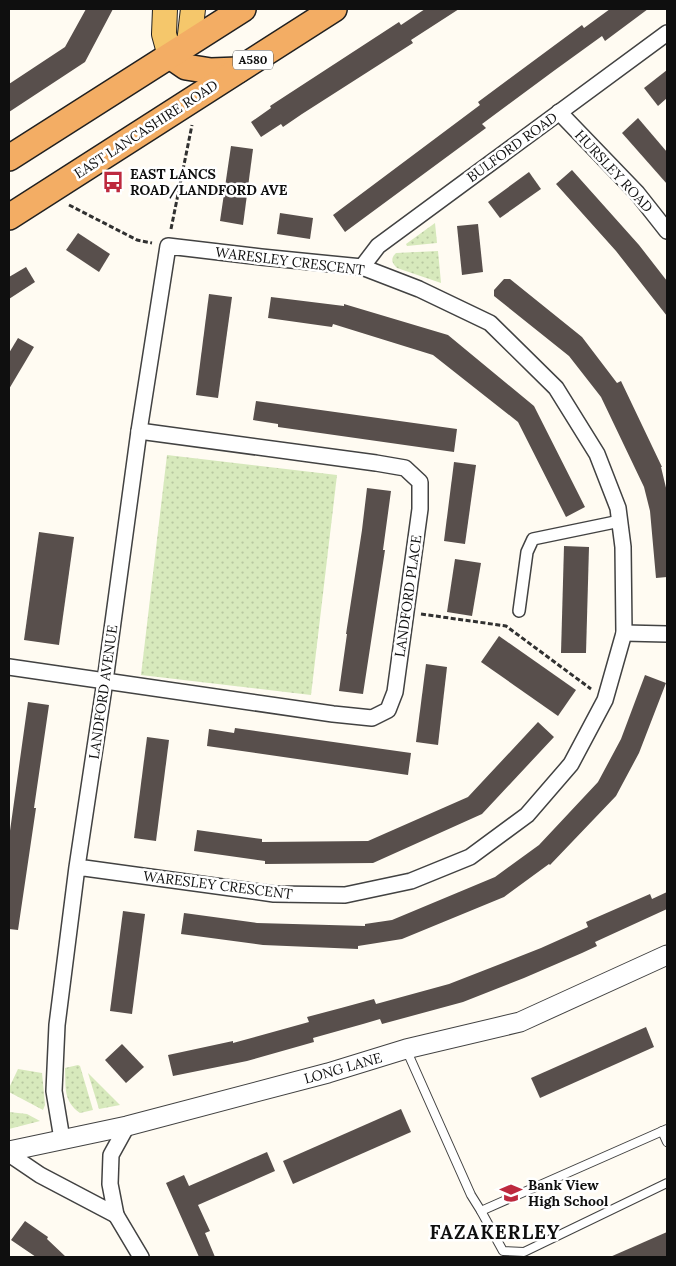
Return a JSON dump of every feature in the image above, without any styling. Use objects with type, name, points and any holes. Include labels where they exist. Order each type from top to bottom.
[{"type":"highway","points":[[9,158],[182,55],[243,9]]},
{"type":"highway","name":"EAST LANCASHIRE ROAD","points":[[9,217],[334,9]]},
{"type":"highway","points":[[182,55],[211,71],[238,70]]},
{"type":"highway","points":[[173,112],[182,55]]},
{"type":"main road","points":[[165,9],[164,34],[182,55]]},
{"type":"main road","points":[[182,55],[193,9]]},
{"type":"street","name":"BULFORD ROAD","points":[[362,267],[378,246],[667,33]]},
{"type":"street","name":"HURSLEY ROAD","points":[[559,112],[637,193],[667,231]]},
{"type":"street","name":"WARESLEY CRESCENT","points":[[78,867],[274,894],[345,895],[411,881],[470,857],[527,815],[571,764],[605,700],[624,632],[624,547],[618,508],[597,454],[556,388],[490,323],[419,289],[362,267],[168,246]]},
{"type":"street","name":"LANDFORD AVENUE","points":[[62,1139],[54,1091],[57,1025],[139,431],[168,246]]},
{"type":"street","name":"LANDFORD PLACE","points":[[9,667],[333,714],[372,718],[388,710],[395,692],[420,509],[420,482],[405,468],[376,462],[139,431]]},
{"type":"street","points":[[519,611],[527,552],[533,539],[620,521]]},
{"type":"street","points":[[624,632],[667,634]]},
{"type":"street","name":"LONG LANE","points":[[9,1153],[62,1139],[127,1126],[328,1073],[406,1049],[520,1022],[667,955]]},
{"type":"street","points":[[127,1126],[111,1155],[110,1184],[116,1215],[142,1257]]},
{"type":"street","points":[[9,1153],[40,1175],[116,1215]]},
{"type":"lane","points":[[406,1049],[471,1195],[503,1252],[524,1252],[667,1183]]},
{"type":"lane","points":[[481,1211],[665,1130],[667,1142]]},
{"type":"path","points":[[46,193],[137,240],[168,246],[198,96]]},
{"type":"path","points":[[406,611],[506,626],[605,700]]},
{"type":"green space","points":[[435,223],[437,243],[407,246],[406,244]]},
{"type":"green space","points":[[438,251],[441,283],[397,268],[392,261],[396,253]]},
{"type":"green space","points":[[167,455],[337,475],[311,695],[141,675]]},
{"type":"green space","points":[[80,1066],[93,1110],[80,1113],[68,1099],[65,1082],[65,1068]]},
{"type":"green space","points":[[18,1069],[42,1073],[45,1105],[43,1110],[9,1092]]},
{"type":"green space","points":[[88,1073],[120,1105],[99,1109]]},
{"type":"green space","points":[[9,1112],[27,1114],[40,1121],[9,1129]]},
{"type":"building","points":[[86,9],[113,9],[85,62],[9,112],[9,84],[65,47]]},
{"type":"building","points":[[425,9],[459,9],[411,40],[413,43],[283,127],[281,124],[261,137],[251,122],[271,108],[270,106],[399,22],[401,25]]},
{"type":"building","points":[[610,9],[648,9],[605,41],[602,36],[555,70],[482,124],[486,128],[345,232],[333,215],[480,105],[478,102],[582,25],[584,28]]},
{"type":"building","points":[[667,70],[667,98],[658,106],[644,88]]},
{"type":"building","points":[[638,118],[667,152],[667,184],[622,133]]},
{"type":"building","points":[[231,146],[253,149],[243,225],[220,221]]},
{"type":"building","points":[[572,170],[639,245],[667,281],[667,316],[616,251],[556,184]]},
{"type":"building","points":[[529,172],[541,189],[500,218],[488,202]]},
{"type":"building","points":[[280,213],[313,218],[310,239],[277,234]]},
{"type":"building","points":[[478,224],[483,272],[462,275],[457,226]]},
{"type":"building","points":[[78,233],[110,254],[99,272],[66,250]]},
{"type":"building","points":[[26,267],[35,282],[9,299],[9,277]]},
{"type":"building","points":[[504,279],[510,279],[582,337],[617,383],[621,381],[662,467],[667,492],[667,577],[656,578],[650,511],[644,487],[601,397],[569,356],[494,296],[494,290]]},
{"type":"building","points":[[209,294],[232,297],[218,398],[196,395]]},
{"type":"building","points":[[271,297],[344,306],[344,304],[448,335],[534,406],[585,507],[566,517],[518,422],[433,355],[333,324],[332,327],[268,318]]},
{"type":"building","points":[[18,338],[34,347],[9,389],[9,353]]},
{"type":"building","points":[[256,401],[457,429],[454,452],[278,427],[278,424],[253,420]]},
{"type":"building","points":[[454,462],[476,465],[465,544],[444,541]]},
{"type":"building","points":[[367,488],[391,491],[383,550],[385,550],[363,694],[339,691]]},
{"type":"building","points":[[39,532],[74,537],[59,645],[24,640]]},
{"type":"building","points":[[564,546],[589,547],[586,653],[561,653]]},
{"type":"building","points":[[455,559],[481,563],[472,616],[447,612]]},
{"type":"building","points":[[499,636],[576,690],[558,716],[481,662]]},
{"type":"building","points":[[426,664],[447,667],[438,745],[416,742]]},
{"type":"building","points":[[645,675],[666,683],[639,753],[616,796],[550,865],[504,897],[402,939],[358,946],[358,949],[263,945],[181,934],[184,913],[257,923],[365,926],[365,924],[392,920],[495,877],[539,845],[598,782],[621,739]]},
{"type":"building","points":[[28,702],[49,705],[18,930],[9,929],[9,838]]},
{"type":"building","points":[[538,722],[554,737],[482,814],[373,863],[265,864],[265,861],[194,851],[197,830],[262,839],[262,842],[368,841],[468,797]]},
{"type":"building","points":[[235,728],[411,753],[408,775],[207,746],[209,729],[234,733]]},
{"type":"building","points":[[147,737],[169,740],[156,841],[134,838]]},
{"type":"building","points":[[667,892],[667,909],[595,942],[597,946],[582,953],[463,1002],[382,1024],[380,1019],[313,1038],[314,1042],[247,1061],[173,1076],[168,1055],[233,1041],[233,1043],[309,1022],[307,1017],[374,999],[376,1004],[449,984],[541,948],[588,927],[586,922],[650,894],[652,899]]},
{"type":"building","points":[[123,911],[145,914],[132,1014],[110,1011]]},
{"type":"building","points":[[646,1027],[654,1047],[540,1098],[531,1078]]},
{"type":"building","points":[[122,1044],[144,1067],[126,1083],[105,1060]]},
{"type":"building","points":[[401,1109],[411,1132],[293,1184],[283,1161]]},
{"type":"building","points":[[267,1152],[275,1171],[198,1205],[210,1231],[205,1233],[215,1257],[199,1257],[166,1183],[184,1175],[189,1186]]},
{"type":"building","points":[[25,1221],[48,1237],[47,1239],[66,1257],[36,1257],[11,1240]]},
{"type":"building","points":[[667,1232],[667,1257],[610,1257]]},
{"type":"place","name":"EAST LANCS ROAD/LANDFORD AVE","points":[[113,182]]},
{"type":"place","name":"Bank View High School","points":[[511,1193]]},
{"type":"district","name":"FAZAKERLEY","points":[[495,1232]]}]
